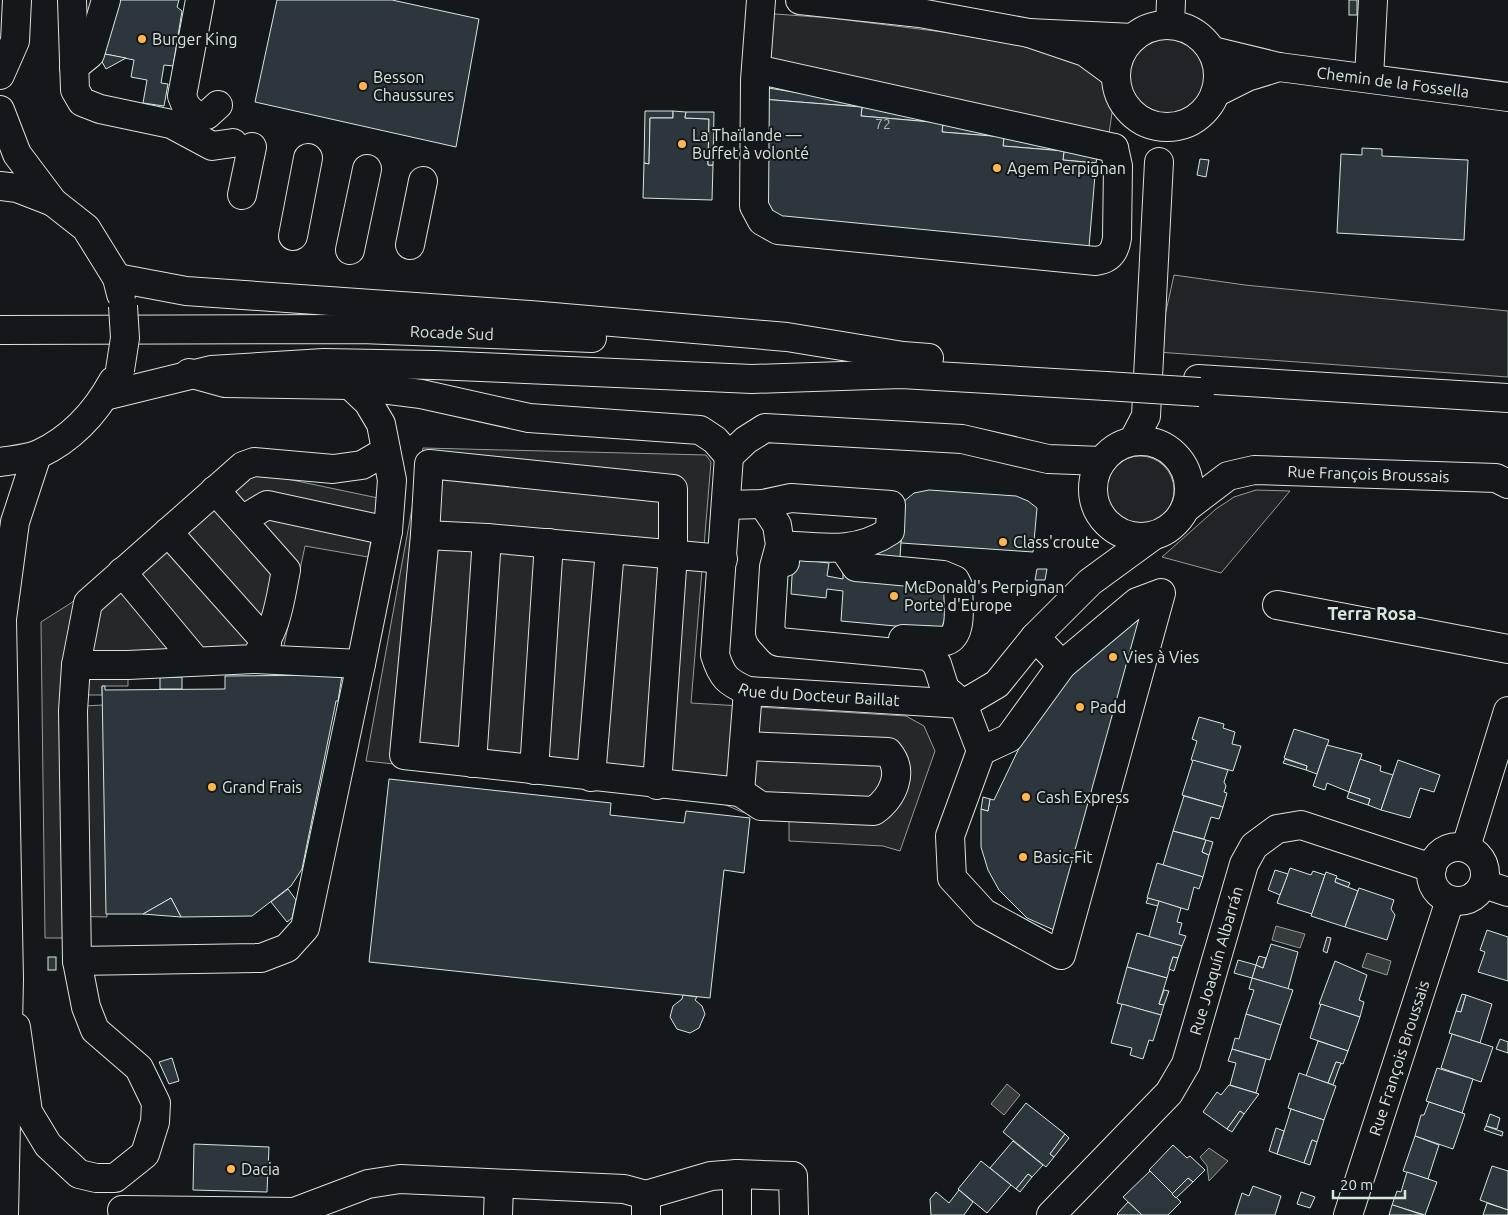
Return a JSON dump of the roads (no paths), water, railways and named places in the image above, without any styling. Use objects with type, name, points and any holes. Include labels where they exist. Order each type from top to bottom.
[{"type":"street","points":[[0,75],[15,42],[17,0]]},
{"type":"street","points":[[72,0],[75,90],[82,102],[100,109],[171,124],[212,146],[243,145],[242,195]]},
{"type":"street","points":[[74,68],[90,54],[106,0]]},
{"type":"street","points":[[200,0],[182,96],[186,106],[195,115],[207,115],[218,105]]},
{"type":"street","points":[[760,0],[765,72]]},
{"type":"street","points":[[765,72],[1114,148],[1104,236],[1108,242],[1114,242],[1117,238],[1115,250],[1106,259],[1096,261],[778,230],[762,220],[754,206],[765,72],[779,0]]},
{"type":"street","points":[[800,0],[920,14],[1029,33],[1133,38]]},
{"type":"street","points":[[1369,78],[1373,0]]},
{"type":"street","points":[[1170,13],[1203,39],[1212,51],[1218,79],[1215,93],[1207,108],[1194,119],[1178,125],[1158,126],[1140,119],[1130,111],[1122,100],[1115,74],[1124,48],[1133,38],[1146,29],[1160,24],[1170,13]]},
{"type":"street","points":[[1029,33],[1085,52],[1115,74]]},
{"type":"street","name":"Chemin de la Fossella","points":[[1212,51],[1279,67],[1508,96]]},
{"type":"street","name":"Chemin de la Fossella","points":[[1215,93],[1247,77],[1279,67]]},
{"type":"street","points":[[0,110],[16,154],[53,202],[86,228],[117,278],[123,306],[125,338],[120,370],[105,396],[70,436],[37,455],[0,462]]},
{"type":"street","points":[[1140,119],[1159,162]]},
{"type":"street","points":[[1133,441],[1146,416],[1159,162],[1178,125]]},
{"type":"street","points":[[292,236],[308,158]]},
{"type":"street","points":[[350,250],[367,170]]},
{"type":"street","points":[[410,245],[423,181]]},
{"type":"street","points":[[0,186],[17,188],[53,202]]},
{"type":"street","points":[[117,278],[186,291],[507,313],[787,337],[902,365]]},
{"type":"street","points":[[507,313],[534,335]]},
{"type":"street","name":"Rocade Sud","points":[[0,330],[361,329],[534,335],[902,365]]},
{"type":"street","name":"Rocade Sud","points":[[0,344],[179,342],[362,344],[902,365]]},
{"type":"street","points":[[105,396],[211,370],[324,363],[434,365],[752,379],[902,365],[1199,386],[1508,412]]},
{"type":"street","points":[[189,374],[226,384],[350,385],[421,394],[529,418],[700,430],[715,440],[729,456],[746,440],[765,428],[962,439],[1048,459],[1102,461]]},
{"type":"street","points":[[77,961],[261,958],[287,948],[305,928],[388,531],[392,480],[381,424],[368,402],[350,385]]},
{"type":"street","points":[[1199,386],[1508,398]]},
{"type":"street","points":[[1146,416],[1161,445]]},
{"type":"street","points":[[962,704],[997,684],[1035,637],[1090,582],[1153,536],[1166,530],[1178,521],[1186,508],[1189,493],[1188,477],[1182,463],[1173,452],[1161,445],[1147,441],[1133,441],[1110,451],[1102,461],[1094,476],[1092,493],[1096,508],[1106,522],[1115,530],[1127,535],[1153,536]]},
{"type":"street","points":[[9,979],[28,1112],[48,1145],[78,1174],[96,1178],[114,1178],[145,1154],[155,1122],[156,1103],[140,1068],[95,1030],[86,1007],[77,961],[73,711],[76,665],[88,603],[243,466],[254,462],[333,469],[362,465],[386,451]]},
{"type":"street","points":[[4,1215],[9,979],[2,619],[15,522],[37,455]]},
{"type":"street","name":"Rue du Docteur Baillat","points":[[729,456],[715,655],[721,674],[733,685],[748,691],[962,704]]},
{"type":"street","points":[[1048,459],[1092,493]]},
{"type":"street","name":"Rue François Broussais","points":[[1182,463],[1228,476]]},
{"type":"street","points":[[657,785],[673,554],[673,489],[429,464],[404,756],[657,785],[740,792],[761,806],[874,811],[893,792],[896,774],[895,760],[888,752],[745,746]]},
{"type":"street","name":"Rue François Broussais","points":[[1186,508],[1228,476],[1254,470],[1496,478],[1508,484]]},
{"type":"street","points":[[215,490],[286,570],[276,624],[260,651]]},
{"type":"street","points":[[726,505],[763,504],[790,498],[891,505],[890,531],[874,542],[844,549],[780,545]]},
{"type":"street","points":[[763,504],[777,525],[786,565],[783,617],[787,628],[798,632],[946,641],[952,639],[957,633],[958,586],[955,580],[944,575],[856,567],[844,549]]},
{"type":"street","points":[[242,520],[267,505],[388,531]]},
{"type":"street","points":[[1090,582],[1104,556],[1106,522]]},
{"type":"street","points":[[168,532],[260,651]]},
{"type":"street","points":[[424,536],[487,538],[723,559]]},
{"type":"street","points":[[472,763],[487,538]]},
{"type":"street","points":[[534,770],[549,544]]},
{"type":"street","points":[[780,545],[774,567],[770,632],[779,642],[928,656],[937,664],[945,689],[962,704],[982,752]]},
{"type":"street","points":[[591,777],[610,548]]},
{"type":"street","points":[[122,572],[196,661]]},
{"type":"street","points":[[1161,593],[1061,955],[984,913],[952,878],[950,836],[982,752],[1009,738],[1062,665],[1137,602],[1161,593]]},
{"type":"street","points":[[1277,606],[1508,649]]},
{"type":"street","points":[[1035,637],[1062,665]]},
{"type":"street","points":[[76,665],[128,665],[196,661],[260,651],[361,664]]},
{"type":"street","points":[[740,792],[748,691]]},
{"type":"street","points":[[1466,847],[1508,711]]},
{"type":"street","name":"Rue Joaquín Albarrán","points":[[1050,1215],[1169,1092],[1186,1064],[1244,864],[1254,846],[1277,829],[1301,825],[1432,868]]},
{"type":"street","points":[[1466,847],[1474,851],[1485,866],[1496,888],[1480,891],[1466,900],[1450,900],[1437,891],[1432,884],[1432,868],[1440,853],[1448,848],[1466,847]]},
{"type":"street","name":"Rue François Broussais","points":[[1348,1215],[1450,900]]},
{"type":"street","points":[[114,1178],[122,1212],[294,1212],[368,1184],[400,1179],[499,1185],[624,1189],[646,1205],[711,1176],[737,1174],[793,1176],[794,1215]]},
{"type":"street","points":[[737,1174],[737,1215]]},
{"type":"street","points":[[498,1215],[499,1185]]},
{"type":"place","name":"Burger King","points":[[142,39]]},
{"type":"place","name":"Besson Chaussures","points":[[363,86]]},
{"type":"place","name":"La Thaïlande — Buffet à volonté","points":[[682,144]]},
{"type":"place","name":"Agem Perpignan","points":[[997,168]]},
{"type":"place","name":"Class'croute","points":[[1003,542]]},
{"type":"place","name":"McDonald's Perpignan Porte d'Europe","points":[[894,596]]},
{"type":"place","name":"Vies à Vies","points":[[1113,657]]},
{"type":"place","name":"Padd","points":[[1080,707]]},
{"type":"place","name":"Grand Frais","points":[[212,787]]},
{"type":"place","name":"Cash Express","points":[[1026,797]]},
{"type":"place","name":"Basic-Fit","points":[[1023,857]]},
{"type":"place","name":"Dacia","points":[[231,1169]]},
{"type":"district","name":"Terra Rosa","points":[[1372,614]]}]
